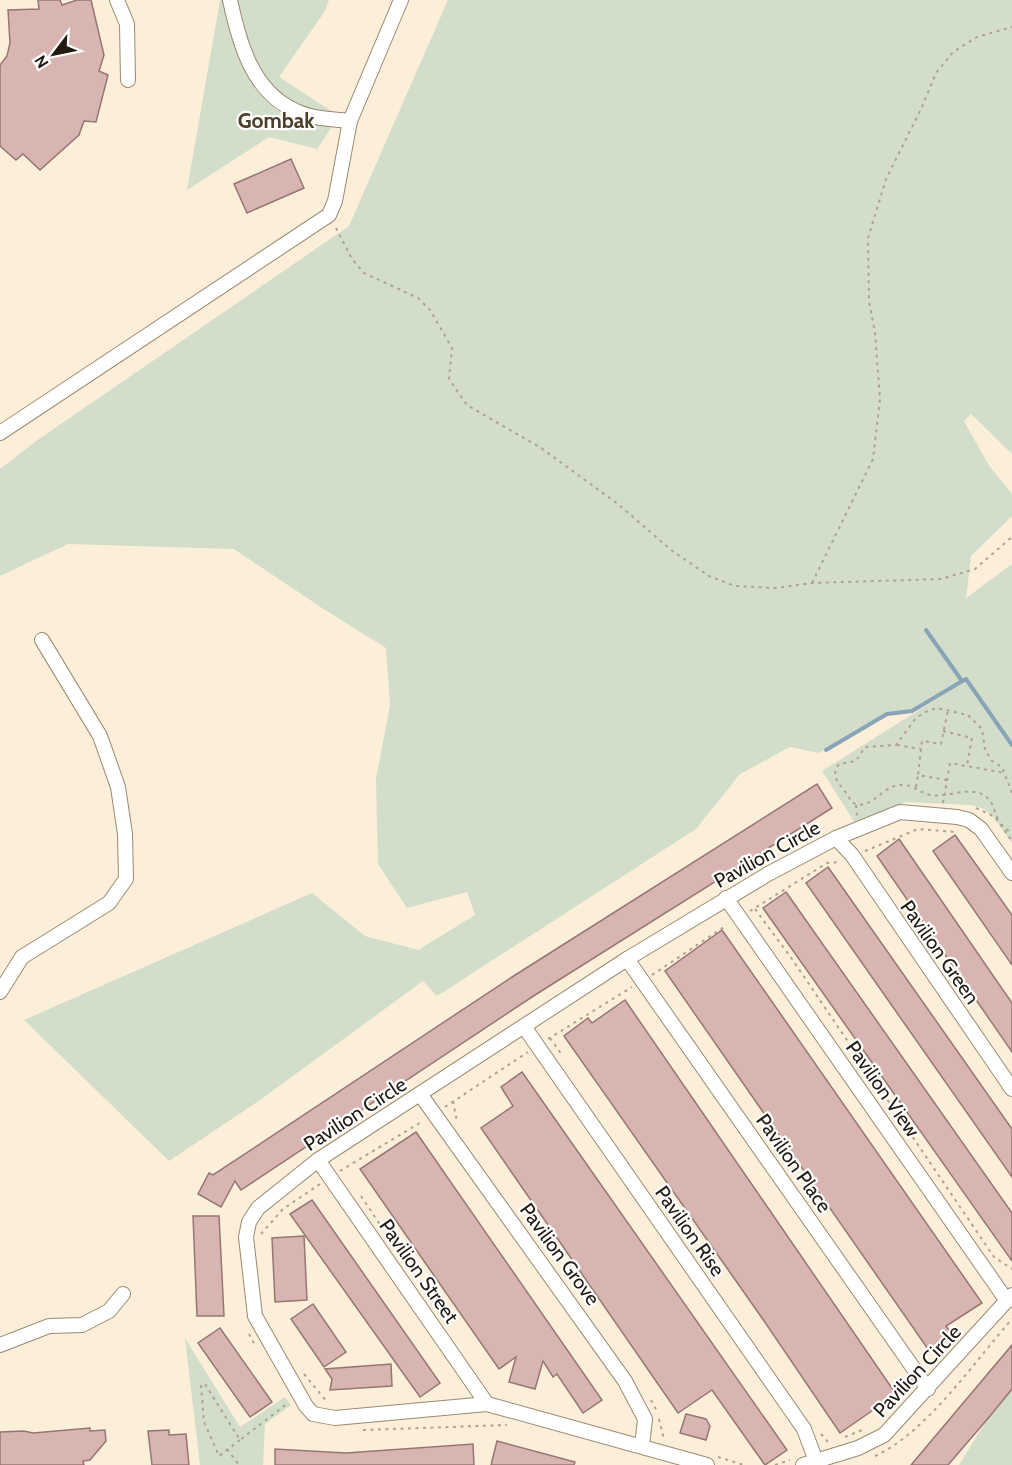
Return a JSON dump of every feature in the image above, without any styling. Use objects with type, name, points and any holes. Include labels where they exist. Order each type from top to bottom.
[{"type":"street","points":[[117,0],[127,24],[128,80]]},
{"type":"street","points":[[230,0],[245,57],[273,96],[294,111],[316,118],[350,121]]},
{"type":"street","points":[[0,433],[329,215],[335,201],[350,121],[401,0]]},
{"type":"street","points":[[0,992],[22,957],[110,903],[126,879],[125,834],[118,787],[100,736],[42,640]]},
{"type":"street","name":"Pavilion Circle","points":[[711,1461],[643,1441],[487,1404],[335,1418],[313,1414],[306,1406],[255,1316],[246,1237],[249,1222],[258,1208],[318,1160],[525,1028],[627,959],[726,898],[836,838],[900,812],[957,817],[969,820],[981,829],[1012,873]]},
{"type":"street","name":"Pavilion Green","points":[[836,838],[852,855],[1012,1089]]},
{"type":"street","name":"Pavilion View","points":[[726,898],[1010,1298]]},
{"type":"street","name":"Pavilion Place","points":[[627,959],[928,1389]]},
{"type":"street","name":"Pavilion Rise","points":[[525,1028],[804,1429],[810,1458]]},
{"type":"street","name":"Pavilion Grove","points":[[420,1094],[625,1381],[645,1419],[643,1441]]},
{"type":"street","name":"Pavilion Street","points":[[318,1160],[487,1404]]},
{"type":"street","points":[[0,1345],[49,1326],[82,1325],[109,1311],[123,1294]]},
{"type":"street","name":"Pavilion Circle","points":[[810,1458],[858,1448],[884,1435],[1010,1298]]},
{"type":"path","points":[[812,583],[873,459],[880,399],[875,333],[869,301],[868,238],[886,179],[936,73],[953,52],[977,37],[1012,27]]},
{"type":"path","points":[[329,215],[352,259],[364,273],[418,298],[430,310],[452,348],[449,379],[467,405],[541,448],[618,504],[671,550],[709,576],[735,586],[776,588],[812,583],[941,579],[975,569],[1012,537]]},
{"type":"path","points":[[896,745],[916,718],[937,708],[968,715],[977,722],[981,729],[985,750],[1006,774],[1012,793]]},
{"type":"path","points":[[916,787],[922,741],[941,744],[948,710]]},
{"type":"path","points":[[943,731],[972,738],[967,766]]},
{"type":"path","points":[[921,749],[896,745],[865,747],[856,760],[839,764],[835,779],[847,791],[851,802],[860,806],[892,786],[916,787],[927,794],[944,796],[962,791],[978,794],[989,800],[1001,824],[1012,834]]},
{"type":"path","points":[[943,806],[950,763],[1006,774]]},
{"type":"path","points":[[918,775],[947,780]]},
{"type":"path","points":[[257,1240],[262,1231],[283,1209],[643,980],[739,916],[755,909],[827,863],[841,862],[852,855],[918,829],[957,832]]},
{"type":"path","points":[[755,909],[792,959],[994,1257],[1012,1269]]},
{"type":"path","points":[[247,1329],[256,1348]]},
{"type":"path","points":[[303,1371],[320,1397],[328,1404]]},
{"type":"path","points":[[240,1440],[215,1398],[205,1384],[201,1385],[204,1422],[212,1444],[219,1455],[240,1440],[293,1399]]},
{"type":"path","points":[[357,1430],[512,1425]]},
{"type":"path","points":[[842,1438],[869,1427]]},
{"type":"path","points":[[643,1441],[665,1442]]},
{"type":"path","points":[[775,1465],[810,1458],[835,1441]]},
{"type":"path","points":[[227,1449],[239,1465]]},
{"type":"path","points":[[711,1461],[744,1465]]},
{"type":"green space","points":[[220,0],[329,0],[325,11],[279,77],[339,116],[317,149],[269,137],[187,190]]},
{"type":"green space","points":[[448,0],[1012,0],[1012,454],[971,414],[964,421],[988,464],[1012,494],[1012,516],[971,556],[966,598],[1012,564],[1012,843],[993,817],[984,809],[971,805],[906,802],[855,823],[822,771],[954,688],[912,710],[886,713],[819,753],[790,747],[740,774],[696,829],[437,996],[423,981],[260,1100],[169,1161],[24,1020],[312,893],[365,936],[418,950],[475,915],[467,892],[407,908],[378,864],[376,779],[390,705],[386,648],[234,549],[68,544],[0,576],[0,469],[39,439],[349,226]]},
{"type":"green space","points":[[185,1338],[240,1427],[285,1397],[291,1405],[265,1424],[263,1465],[200,1465]]},
{"type":"green space","points":[[1012,1388],[1012,1465],[959,1465],[994,1408]]},
{"type":"building","points":[[38,0],[60,0],[62,5],[77,0],[91,0],[104,55],[99,71],[108,75],[96,122],[84,121],[79,135],[40,170],[23,154],[16,160],[0,146],[0,65],[7,56],[10,43],[8,10],[39,9]]},
{"type":"building","points":[[291,159],[304,188],[247,213],[234,184]]},
{"type":"building","points":[[817,784],[832,808],[535,995],[241,1190],[235,1181],[221,1207],[198,1194],[209,1173],[213,1175],[512,977]]},
{"type":"building","points":[[955,835],[1012,915],[1012,965],[933,851]]},
{"type":"building","points":[[899,839],[1012,1003],[1012,1052],[877,856]]},
{"type":"building","points":[[828,867],[1012,1129],[1012,1177],[806,883]]},
{"type":"building","points":[[786,892],[1012,1213],[1012,1261],[763,908]]},
{"type":"building","points":[[722,930],[982,1303],[946,1326],[953,1336],[930,1352],[665,971]]},
{"type":"building","points":[[625,1000],[896,1394],[840,1433],[564,1036],[588,1018],[592,1023]]},
{"type":"building","points":[[522,1072],[787,1450],[765,1465],[712,1390],[678,1413],[481,1128],[513,1106],[501,1087]]},
{"type":"building","points":[[416,1132],[602,1400],[583,1413],[557,1374],[553,1377],[543,1361],[535,1389],[509,1382],[516,1357],[499,1369],[360,1169]]},
{"type":"building","points":[[312,1200],[440,1383],[420,1397],[290,1214]]},
{"type":"building","points":[[193,1216],[219,1216],[224,1316],[197,1316]]},
{"type":"building","points":[[304,1236],[307,1300],[275,1302],[272,1238]]},
{"type":"building","points":[[313,1304],[346,1352],[324,1367],[291,1319]]},
{"type":"building","points":[[220,1328],[272,1402],[250,1417],[198,1343]]},
{"type":"building","points":[[1012,1345],[1012,1389],[990,1416],[948,1465],[911,1465]]},
{"type":"building","points":[[391,1364],[392,1386],[330,1390],[332,1379],[325,1369]]},
{"type":"building","points":[[686,1414],[706,1419],[710,1426],[706,1440],[680,1433]]},
{"type":"building","points":[[90,1428],[90,1431],[105,1430],[106,1441],[90,1460],[83,1461],[84,1465],[0,1465],[0,1432],[33,1433]]},
{"type":"building","points":[[169,1430],[169,1435],[186,1434],[189,1465],[152,1465],[148,1431]]},
{"type":"building","points":[[497,1441],[575,1462],[574,1465],[491,1465]]},
{"type":"building","points":[[473,1444],[474,1465],[275,1465],[275,1449],[346,1453]]},
{"type":"waterway","points":[[926,630],[962,681]]},
{"type":"waterway","points":[[964,680],[966,679],[1012,745]]},
{"type":"waterway","points":[[826,750],[887,714],[912,711],[964,680]]},
{"type":"district","name":"Gombak","points":[[276,121]]}]
